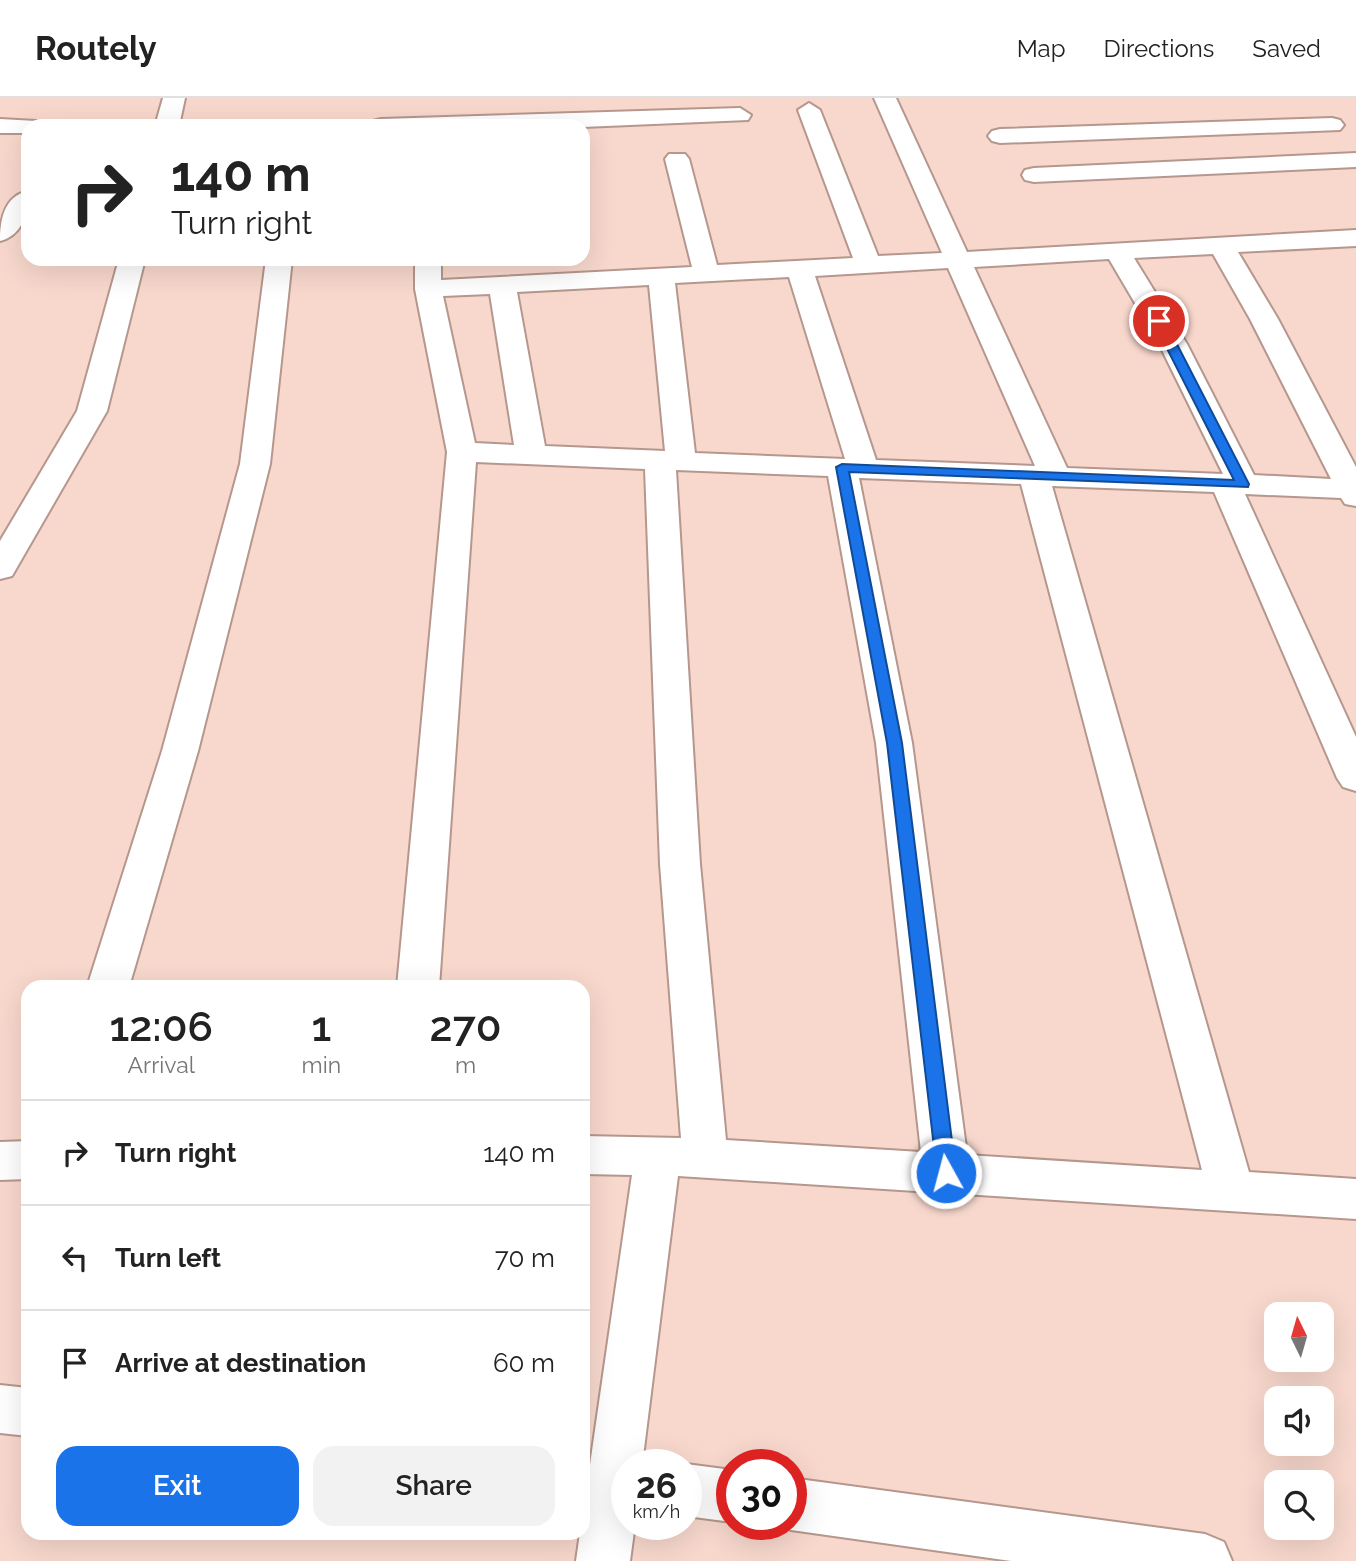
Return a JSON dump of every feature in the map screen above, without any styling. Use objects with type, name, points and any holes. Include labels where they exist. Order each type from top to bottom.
[{"type":"street","points":[[168,119],[174,98]]},
{"type":"street","points":[[428,98],[428,119]]},
{"type":"street","points":[[885,98],[956,259],[1045,476],[1231,1191]]},
{"type":"street","points":[[526,119],[738,106],[746,140]]},
{"type":"street","points":[[809,110],[868,264]]},
{"type":"street","points":[[1000,136],[1325,116],[1356,153]]},
{"type":"street","points":[[0,126],[21,126]]},
{"type":"street","points":[[677,159],[706,272]]},
{"type":"street","points":[[1034,175],[1356,160]]},
{"type":"street","points":[[0,233],[21,207]]},
{"type":"street","points":[[419,980],[461,452],[428,274],[502,284],[562,270],[661,274],[1356,238]]},
{"type":"street","points":[[1221,246],[1264,319],[1355,492]]},
{"type":"street","points":[[1117,251],[1173,344],[1356,778]]},
{"type":"street","points":[[0,569],[92,411],[130,266]]},
{"type":"street","points":[[110,980],[180,751],[255,464],[278,266]]},
{"type":"street","points":[[799,267],[853,468],[894,743],[946,1173]]},
{"type":"street","points":[[603,1561],[608,1479],[682,1157],[680,864],[671,460],[661,274]]},
{"type":"street","points":[[502,284],[531,455]]},
{"type":"street","points":[[461,452],[1234,484],[1355,492]]},
{"type":"street","points":[[590,1156],[682,1157],[1356,1199]]},
{"type":"street","points":[[0,1160],[21,1160]]},
{"type":"street","points":[[0,1409],[21,1411]]},
{"type":"street","points":[[807,1506],[1205,1561]]},
{"type":"route","points":[[946,1173],[894,743],[842,467],[1243,484],[1159,321]]}]
